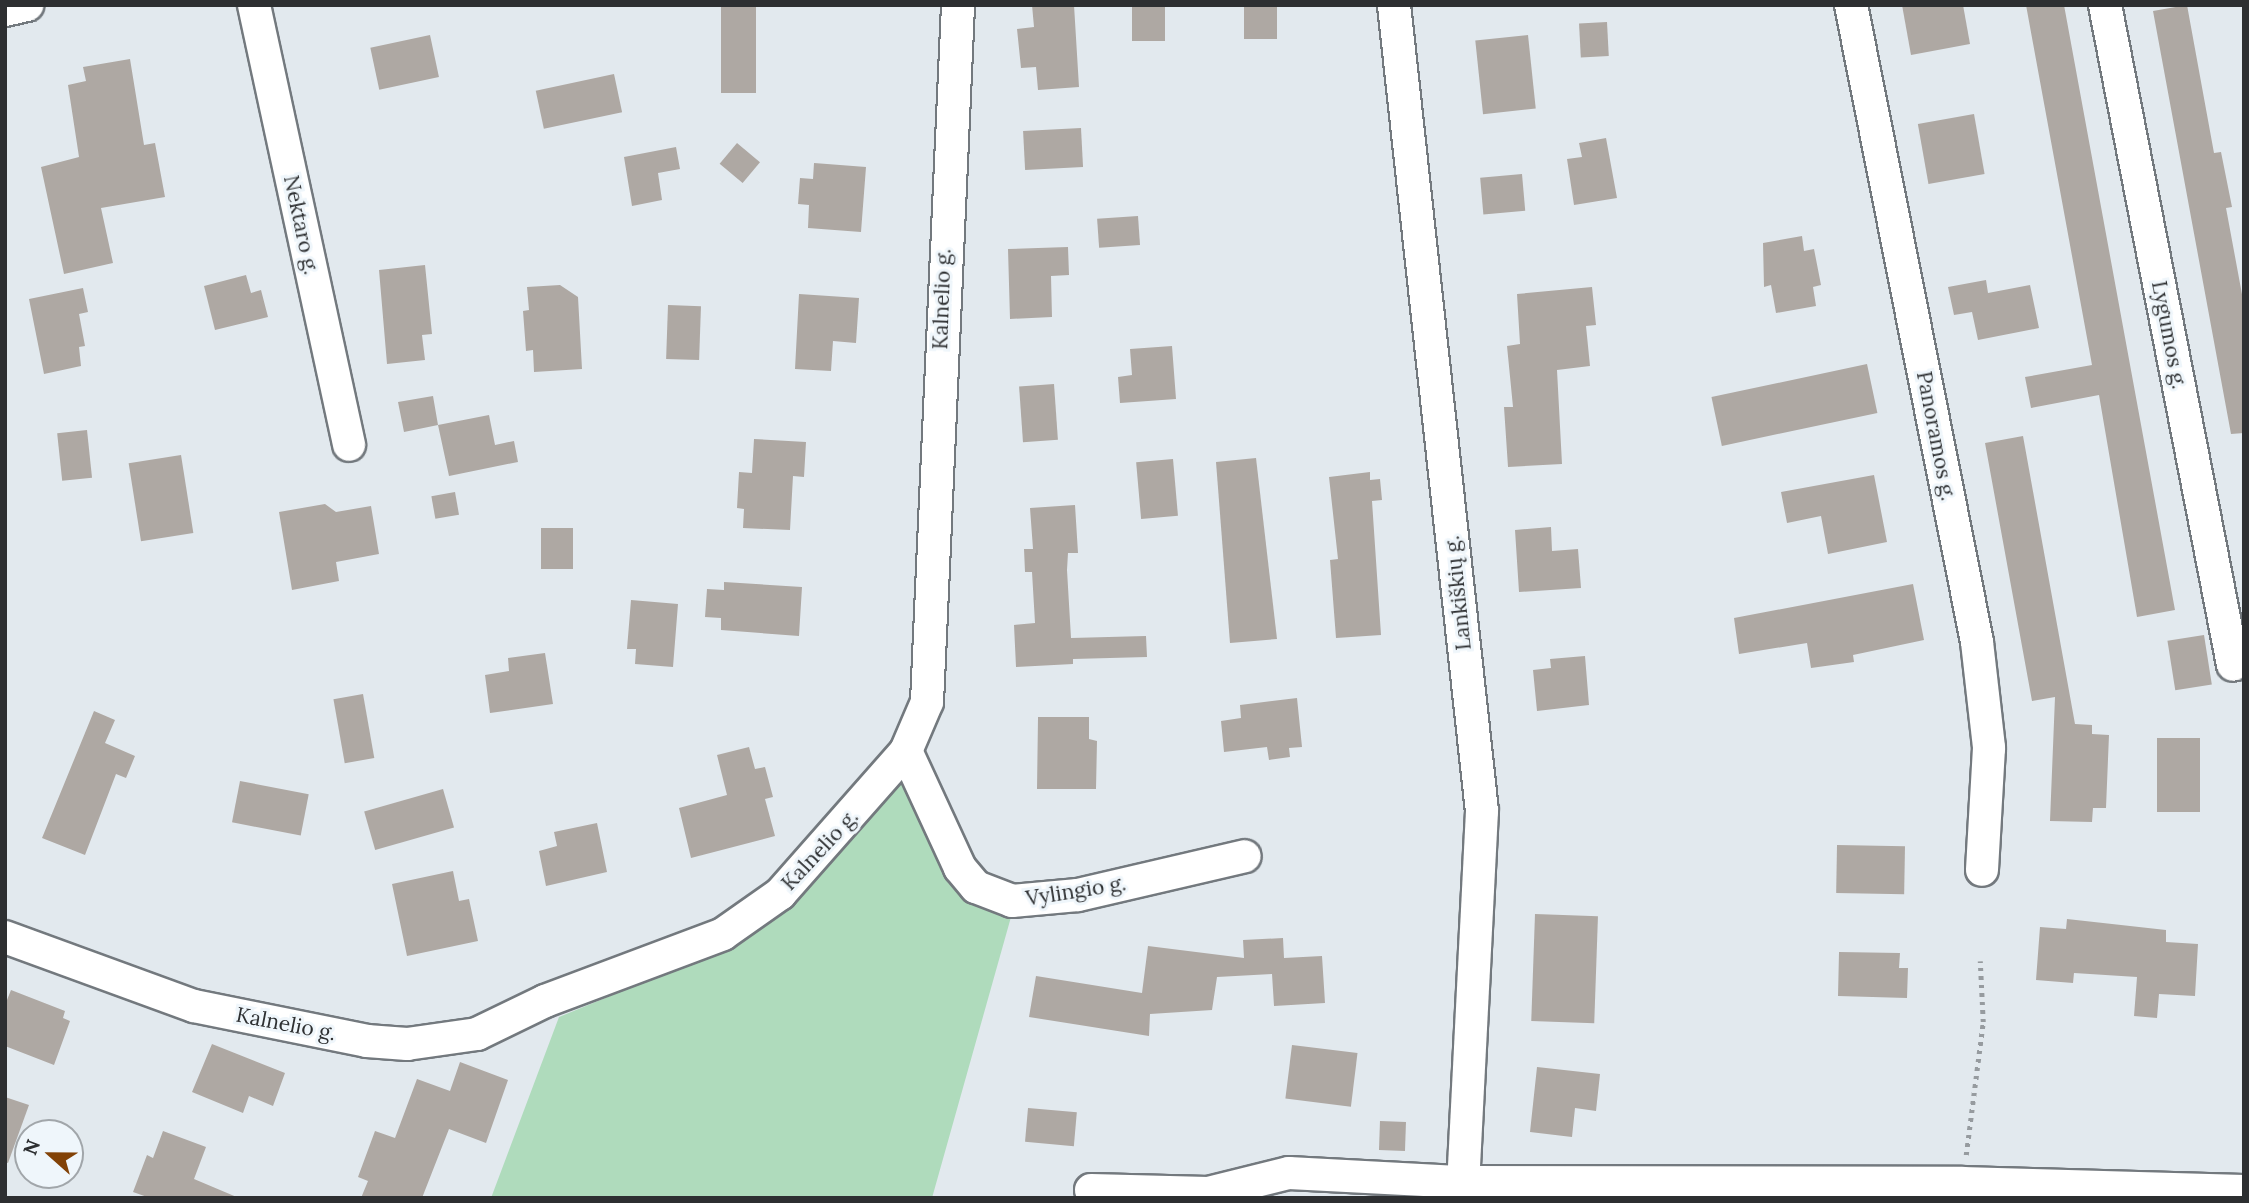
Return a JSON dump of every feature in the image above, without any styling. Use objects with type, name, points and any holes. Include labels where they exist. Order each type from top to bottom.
[{"type":"street","points":[[5,10],[27,5]]},
{"type":"street","name":"Nektaro g.","points":[[254,5],[349,445]]},
{"type":"street","name":"Kalnelio g.","points":[[5,937],[194,1006],[367,1041],[407,1044],[477,1034],[545,1001],[723,934],[779,894],[906,751],[927,702],[958,5]]},
{"type":"street","name":"Lankiškių g.","points":[[1394,5],[1482,811],[1463,1182]]},
{"type":"street","name":"Panoramos g.","points":[[1852,5],[1977,642],[1989,748],[1982,870]]},
{"type":"street","name":"Lygumos g.","points":[[2105,5],[2233,665]]},
{"type":"street","name":"Vylingio g.","points":[[906,751],[960,868],[976,887],[1012,901],[1078,895],[1245,856]]},
{"type":"street","points":[[1091,1191],[1208,1193],[1289,1173],[1463,1182],[1962,1183],[2244,1191]]},
{"type":"path","points":[[1962,1183],[1979,1077],[1983,1022],[1980,961]]},
{"type":"green space","points":[[909,775],[937,859],[969,902],[1011,917],[932,1198],[491,1198],[559,1017],[732,946],[802,896],[897,779]]},
{"type":"building","points":[[721,5],[756,5],[756,93],[721,93]]},
{"type":"building","points":[[1032,5],[1074,5],[1079,87],[1038,90],[1036,67],[1021,68],[1017,29],[1034,27]]},
{"type":"building","points":[[1132,5],[1165,5],[1165,41],[1132,41]]},
{"type":"building","points":[[1244,5],[1277,5],[1277,39],[1244,39]]},
{"type":"building","points":[[1902,5],[1963,5],[1970,44],[1911,55]]},
{"type":"building","points":[[2026,5],[2064,5],[2175,610],[2137,617],[2099,395],[2031,408],[2025,377],[2092,365]]},
{"type":"building","points":[[2187,5],[2214,153],[2221,152],[2232,207],[2226,208],[2244,305],[2244,433],[2231,434],[2153,11]]},
{"type":"building","points":[[1607,22],[1609,56],[1581,57],[1579,23]]},
{"type":"building","points":[[430,35],[439,77],[379,90],[370,48]]},
{"type":"building","points":[[1528,35],[1536,109],[1483,114],[1475,41]]},
{"type":"building","points":[[130,59],[144,145],[155,143],[165,197],[101,208],[113,263],[64,274],[41,167],[79,157],[68,85],[86,81],[83,67]]},
{"type":"building","points":[[614,74],[622,112],[544,129],[536,91]]},
{"type":"building","points":[[1974,114],[1985,174],[1928,184],[1918,124]]},
{"type":"building","points":[[1081,128],[1083,167],[1025,170],[1023,131]]},
{"type":"building","points":[[1606,138],[1617,198],[1574,205],[1567,159],[1582,157],[1579,143]]},
{"type":"building","points":[[737,143],[760,162],[743,183],[720,164]]},
{"type":"building","points":[[676,147],[680,169],[658,173],[662,200],[632,206],[624,157]]},
{"type":"building","points":[[814,163],[866,167],[861,232],[808,228],[809,205],[798,204],[800,178],[813,179]]},
{"type":"building","points":[[1522,174],[1525,211],[1483,215],[1480,178]]},
{"type":"building","points":[[1138,216],[1140,245],[1099,248],[1097,219]]},
{"type":"building","points":[[1802,236],[1804,251],[1814,249],[1821,285],[1813,287],[1816,306],[1776,313],[1771,285],[1764,287],[1763,243]]},
{"type":"building","points":[[1068,247],[1069,275],[1051,276],[1052,317],[1010,319],[1008,249]]},
{"type":"building","points":[[425,265],[432,334],[422,335],[425,360],[387,364],[379,270]]},
{"type":"building","points":[[246,275],[251,293],[261,290],[268,317],[215,330],[204,286]]},
{"type":"building","points":[[1986,280],[1988,293],[2030,285],[2039,328],[1978,340],[1972,312],[1954,315],[1948,287]]},
{"type":"building","points":[[560,285],[578,297],[582,369],[534,372],[533,350],[526,351],[523,311],[529,310],[527,287]]},
{"type":"building","points":[[1592,287],[1596,325],[1586,326],[1590,366],[1557,370],[1562,464],[1508,467],[1504,407],[1513,407],[1507,346],[1520,344],[1517,294]]},
{"type":"building","points":[[83,288],[88,312],[79,314],[85,346],[79,347],[81,366],[44,374],[29,299]]},
{"type":"building","points":[[799,294],[859,298],[856,343],[833,341],[831,371],[795,369]]},
{"type":"building","points":[[668,305],[701,306],[699,360],[666,359]]},
{"type":"building","points":[[1172,346],[1176,399],[1120,403],[1118,377],[1132,375],[1130,349]]},
{"type":"building","points":[[1867,364],[1877,413],[1722,446],[1711,397]]},
{"type":"building","points":[[1054,384],[1058,440],[1023,442],[1019,386]]},
{"type":"building","points":[[433,396],[438,425],[404,432],[398,402]]},
{"type":"building","points":[[489,415],[495,445],[514,441],[518,462],[449,476],[438,425]]},
{"type":"building","points":[[87,430],[92,478],[62,481],[57,433]]},
{"type":"building","points":[[2023,436],[2075,724],[2092,725],[2092,734],[2109,735],[2106,808],[2093,808],[2092,822],[2050,821],[2055,697],[2032,701],[1985,443]]},
{"type":"building","points":[[754,439],[806,442],[804,477],[793,476],[790,530],[743,528],[744,509],[737,508],[739,472],[752,473]]},
{"type":"building","points":[[181,455],[193,533],[141,541],[129,463]]},
{"type":"building","points":[[1256,458],[1277,639],[1230,643],[1216,462]]},
{"type":"building","points":[[1173,459],[1178,516],[1141,519],[1136,462]]},
{"type":"building","points":[[1370,472],[1370,480],[1380,479],[1382,500],[1372,501],[1381,635],[1336,638],[1330,560],[1338,559],[1329,477]]},
{"type":"building","points":[[1874,475],[1887,542],[1828,554],[1821,516],[1787,523],[1781,492]]},
{"type":"building","points":[[455,492],[459,515],[435,519],[431,496]]},
{"type":"building","points":[[325,504],[336,512],[371,506],[379,554],[336,562],[339,581],[292,590],[279,512]]},
{"type":"building","points":[[1075,505],[1078,553],[1068,553],[1067,570],[1071,638],[1146,636],[1147,657],[1073,659],[1073,664],[1016,667],[1014,625],[1035,623],[1032,572],[1025,572],[1024,549],[1033,549],[1030,508]]},
{"type":"building","points":[[1551,527],[1552,551],[1578,549],[1581,588],[1519,592],[1515,530]]},
{"type":"building","points":[[541,528],[573,528],[573,569],[541,569]]},
{"type":"building","points":[[724,582],[802,587],[799,636],[721,630],[721,618],[705,617],[707,589],[724,590]]},
{"type":"building","points":[[1913,584],[1924,640],[1853,655],[1854,662],[1811,668],[1807,643],[1739,654],[1734,618]]},
{"type":"building","points":[[631,600],[678,604],[673,667],[635,664],[636,649],[627,649]]},
{"type":"building","points":[[2204,635],[2212,684],[2175,690],[2167,641]]},
{"type":"building","points":[[545,653],[553,704],[490,713],[485,675],[509,671],[508,658]]},
{"type":"building","points":[[1585,656],[1589,705],[1537,711],[1533,670],[1551,668],[1550,659]]},
{"type":"building","points":[[363,694],[374,758],[345,763],[333,699]]},
{"type":"building","points":[[1297,698],[1302,747],[1289,748],[1290,757],[1269,760],[1267,747],[1224,752],[1221,721],[1241,718],[1240,705]]},
{"type":"building","points":[[94,711],[115,720],[105,743],[135,756],[126,778],[116,774],[85,855],[42,838]]},
{"type":"building","points":[[1038,717],[1089,717],[1089,739],[1097,741],[1096,789],[1037,789]]},
{"type":"building","points":[[2157,738],[2200,738],[2200,812],[2157,812]]},
{"type":"building","points":[[749,747],[755,769],[765,767],[773,797],[765,799],[775,836],[691,858],[679,808],[727,795],[717,755]]},
{"type":"building","points":[[240,781],[309,794],[301,836],[232,822]]},
{"type":"building","points":[[443,789],[454,827],[375,850],[364,812]]},
{"type":"building","points":[[597,823],[607,872],[546,886],[539,851],[557,846],[554,832]]},
{"type":"building","points":[[1837,845],[1905,846],[1904,894],[1836,893]]},
{"type":"building","points":[[453,871],[459,901],[469,899],[478,941],[407,956],[392,884]]},
{"type":"building","points":[[1535,914],[1598,916],[1594,1023],[1531,1021]]},
{"type":"building","points":[[2067,919],[2166,930],[2166,942],[2198,944],[2195,996],[2159,994],[2157,1018],[2134,1016],[2137,977],[2074,973],[2073,983],[2036,980],[2040,927],[2066,929]]},
{"type":"building","points":[[1283,938],[1284,958],[1322,956],[1325,1003],[1274,1006],[1272,974],[1217,977],[1212,1010],[1150,1014],[1149,1036],[1029,1017],[1036,976],[1142,993],[1148,946],[1244,958],[1243,940]]},
{"type":"building","points":[[1839,952],[1900,953],[1899,968],[1908,968],[1907,998],[1838,996]]},
{"type":"building","points":[[11,990],[65,1011],[63,1018],[70,1021],[54,1065],[5,1046],[5,1005]]},
{"type":"building","points":[[212,1044],[285,1073],[273,1106],[249,1096],[243,1113],[192,1092]]},
{"type":"building","points":[[1292,1045],[1358,1053],[1351,1107],[1285,1099]]},
{"type":"building","points":[[460,1062],[508,1080],[486,1143],[449,1129],[422,1198],[361,1198],[368,1181],[358,1177],[375,1131],[395,1138],[417,1079],[450,1091]]},
{"type":"building","points":[[1537,1067],[1600,1074],[1596,1111],[1575,1108],[1572,1137],[1530,1132]]},
{"type":"building","points":[[5,1097],[29,1105],[24,1119],[14,1119],[14,1146],[8,1163],[5,1162]]},
{"type":"building","points":[[1028,1108],[1077,1112],[1074,1146],[1025,1142]]},
{"type":"building","points":[[1380,1121],[1406,1122],[1405,1151],[1379,1150]]},
{"type":"building","points":[[163,1131],[206,1147],[194,1179],[239,1198],[150,1198],[133,1192],[147,1155],[153,1158]]}]
